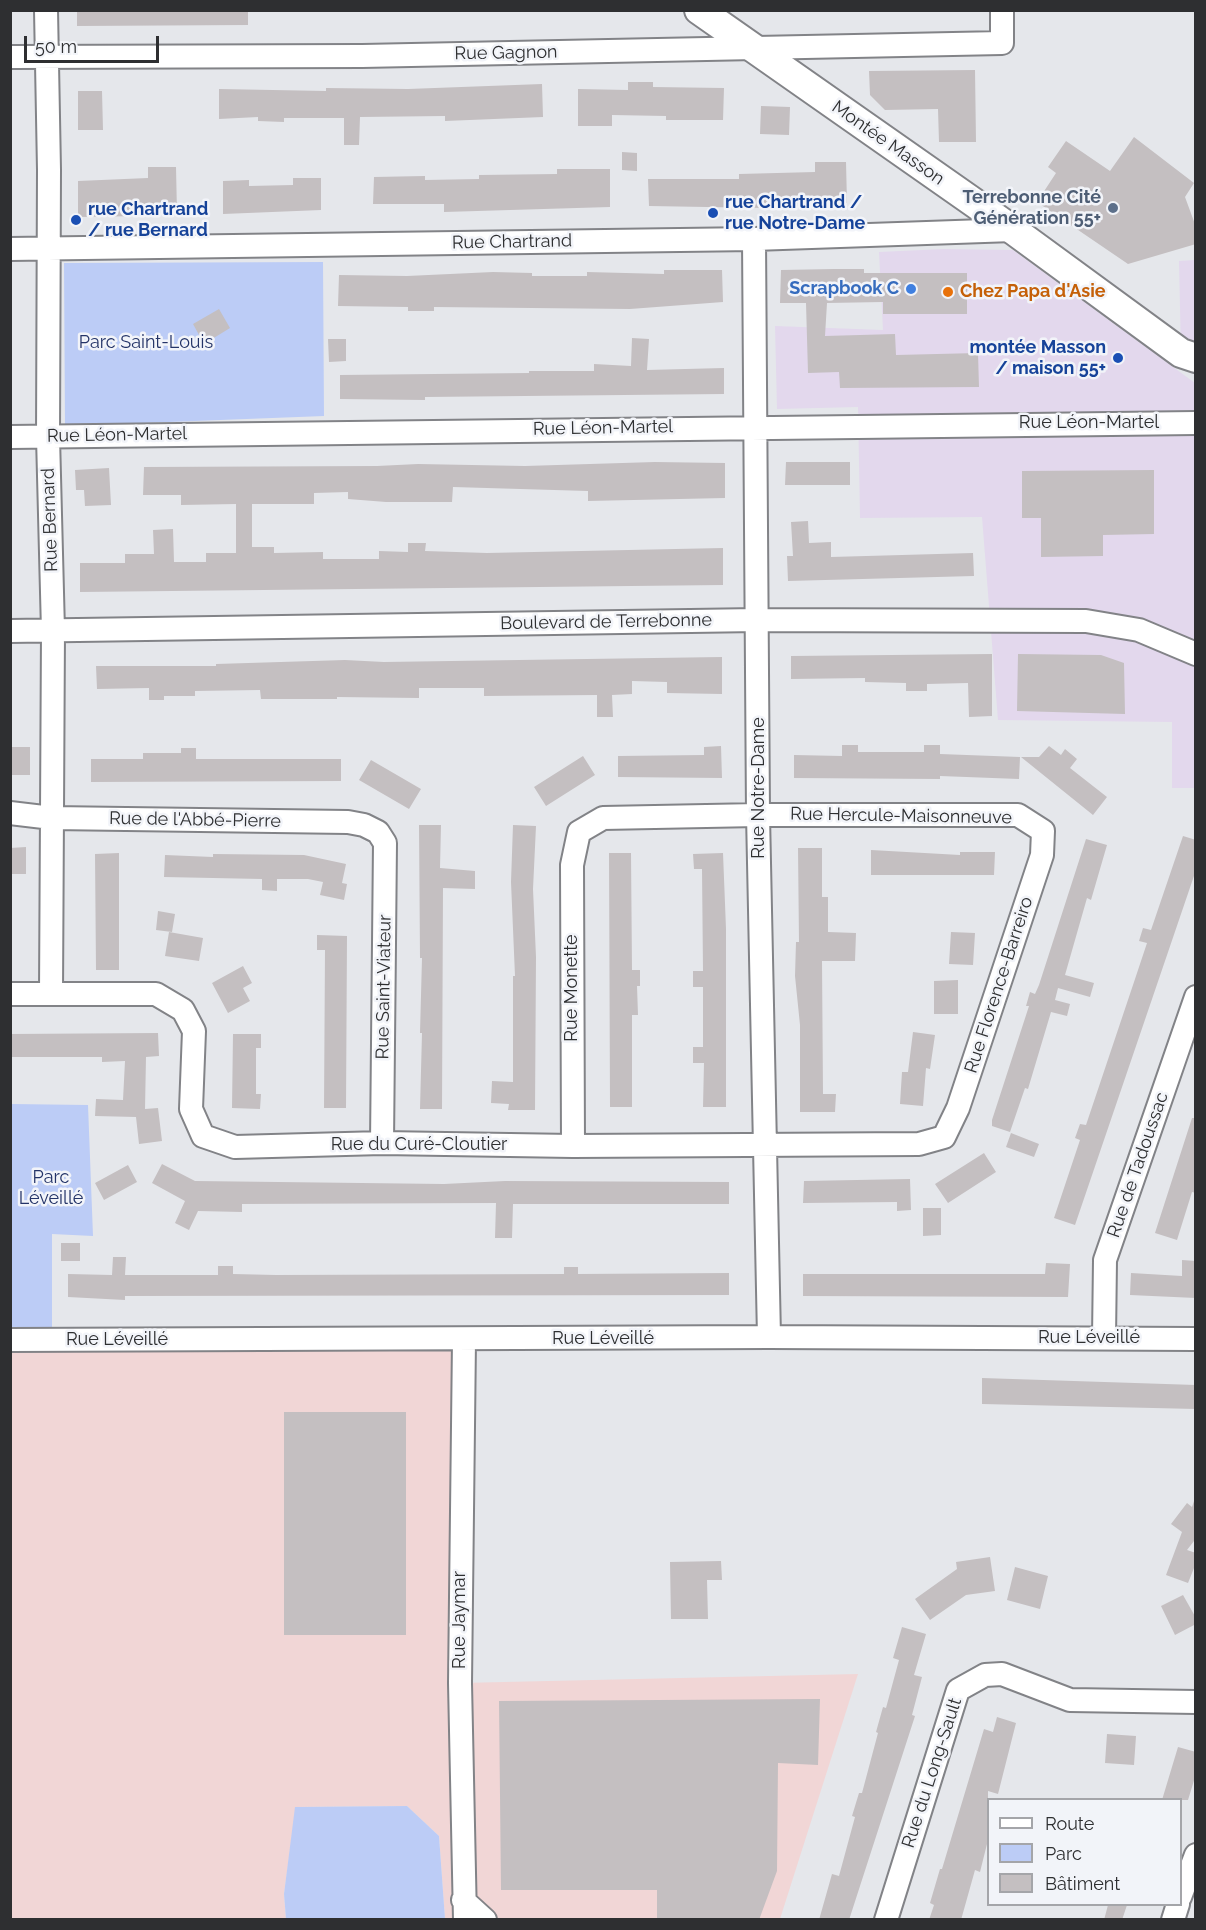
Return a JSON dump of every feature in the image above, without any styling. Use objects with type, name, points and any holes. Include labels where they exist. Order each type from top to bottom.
[{"type":"main road","name":"Montée Masson","points":[[699,10],[1013,230],[1180,353],[1196,358]]},
{"type":"street","name":"Rue Bernard","points":[[46,10],[49,170],[48,436],[53,631],[51,993]]},
{"type":"street","name":"Rue Gagnon","points":[[10,57],[362,56],[1002,43],[1002,10]]},
{"type":"street","name":"Rue Chartrand","points":[[10,249],[754,239],[1013,230]]},
{"type":"street","name":"Rue Notre-Dame","points":[[754,239],[759,620],[758,815],[769,1337]]},
{"type":"street","name":"Rue Léon-Martel","points":[[10,437],[756,426],[1196,423]]},
{"type":"street","name":"Boulevard de Terrebonne","points":[[10,631],[759,620],[1086,621],[1138,630],[1196,654]]},
{"type":"street","name":"Rue de l'Abbé-Pierre","points":[[10,813],[52,818],[348,822],[364,825],[378,832]]},
{"type":"street","name":"Rue Hercule-Maisonneuve","points":[[579,832],[603,818],[758,815],[1017,815],[1043,831]]},
{"type":"street","name":"Rue Florence-Barreiro","points":[[944,1137],[958,1108],[1042,855],[1043,831]]},
{"type":"street","name":"Rue Saint-Viateur","points":[[378,832],[385,843],[382,1143]]},
{"type":"street","name":"Rue Monette","points":[[573,1146],[572,866],[579,832]]},
{"type":"street","name":"Rue du Curé-Cloutier","points":[[10,994],[156,994],[183,1010],[195,1031],[190,1109],[203,1136],[235,1147],[382,1143],[573,1146],[920,1144],[944,1137]]},
{"type":"street","name":"Rue de Tadoussac","points":[[1104,1338],[1105,1260],[1196,997]]},
{"type":"street","name":"Rue Léveillé","points":[[10,1340],[769,1337],[1196,1339]]},
{"type":"street","name":"Rue Jaymar","points":[[464,1340],[460,1683],[464,1910],[485,1920]]},
{"type":"street","name":"Rue du Long-Sault","points":[[886,1920],[958,1690],[985,1674],[1002,1674],[1070,1700],[1196,1702]]},
{"type":"street","points":[[1182,1892],[1196,1855]]},
{"type":"shaded area","points":[[944,249],[1013,250],[1195,383],[1195,788],[1172,788],[1172,722],[998,720],[982,517],[860,518],[858,407],[777,409],[775,326],[883,330],[879,252]]},
{"type":"shaded area","points":[[1195,260],[1195,352],[1181,353],[1179,261]]},
{"type":"shaded area","points":[[10,1340],[467,1347],[460,1683],[858,1674],[780,1919],[445,1919],[439,1836],[407,1806],[296,1807],[284,1894],[286,1919],[11,1919]]},
{"type":"green space","name":"Parc Saint-Louis","points":[[323,262],[324,416],[65,426],[64,263]]},
{"type":"green space","name":"Parc Léveillé","points":[[11,1104],[88,1105],[93,1236],[52,1234],[52,1340],[11,1340]]},
{"type":"green space","points":[[407,1806],[439,1836],[445,1919],[286,1919],[284,1894],[295,1807]]},
{"type":"building","points":[[77,10],[248,10],[248,25],[77,26]]},
{"type":"building","points":[[975,70],[976,142],[939,142],[938,109],[885,110],[870,95],[869,71]]},
{"type":"building","points":[[628,82],[653,82],[653,87],[724,88],[723,120],[666,120],[666,116],[612,115],[612,126],[578,126],[578,89],[628,90]]},
{"type":"building","points":[[542,84],[543,117],[445,121],[445,116],[360,117],[359,145],[344,145],[344,118],[284,118],[284,122],[258,121],[258,117],[219,119],[219,89],[326,91],[326,88],[408,89]]},
{"type":"building","points":[[78,91],[102,91],[103,130],[78,130]]},
{"type":"building","points":[[761,106],[790,107],[789,135],[760,134]]},
{"type":"building","points":[[1134,137],[1194,183],[1185,197],[1196,227],[1196,244],[1128,264],[1037,202],[1056,173],[1048,167],[1066,141],[1110,171]]},
{"type":"building","points":[[622,152],[637,153],[637,171],[622,170]]},
{"type":"building","points":[[815,162],[846,162],[847,203],[799,203],[799,206],[765,208],[649,206],[648,179],[739,179],[739,174],[815,172]]},
{"type":"building","points":[[148,167],[176,167],[177,213],[78,217],[78,181],[148,178]]},
{"type":"building","points":[[557,169],[610,169],[610,207],[444,212],[444,204],[373,204],[374,177],[425,176],[425,180],[479,179],[479,175],[557,174]]},
{"type":"building","points":[[293,178],[321,178],[321,210],[223,214],[223,181],[249,180],[249,186],[293,185]]},
{"type":"building","points":[[864,269],[864,273],[967,273],[967,314],[883,314],[883,302],[827,303],[825,336],[895,334],[896,355],[978,353],[979,387],[840,388],[839,372],[808,373],[806,303],[780,303],[781,270]]},
{"type":"building","points":[[664,270],[722,270],[723,302],[630,309],[434,307],[434,311],[408,311],[408,307],[338,306],[339,275],[407,276],[493,272],[532,273],[532,276],[587,276],[587,272],[664,274]]},
{"type":"building","points":[[219,309],[230,328],[204,344],[193,324]]},
{"type":"building","points":[[632,338],[649,339],[647,370],[724,368],[724,394],[425,397],[425,400],[340,399],[340,375],[594,371],[594,364],[631,366]]},
{"type":"building","points":[[328,339],[346,339],[346,361],[329,362]]},
{"type":"building","points":[[655,462],[725,463],[725,498],[588,501],[588,491],[453,487],[452,502],[386,502],[348,499],[348,492],[314,493],[314,504],[252,504],[252,547],[274,547],[274,553],[323,552],[323,559],[379,559],[379,551],[408,552],[408,543],[426,543],[425,551],[487,553],[723,548],[723,585],[80,592],[80,563],[125,563],[125,554],[154,554],[153,530],[173,529],[174,562],[206,562],[206,553],[236,553],[236,504],[181,505],[181,495],[143,495],[144,467],[418,464],[525,466]]},
{"type":"building","points":[[786,462],[850,462],[850,485],[785,485]]},
{"type":"building","points":[[109,468],[111,505],[85,506],[84,490],[76,490],[75,470]]},
{"type":"building","points":[[1154,470],[1154,534],[1103,535],[1103,556],[1041,557],[1041,518],[1022,518],[1022,471]]},
{"type":"building","points":[[808,521],[809,543],[831,542],[831,557],[973,553],[974,576],[788,581],[787,556],[793,556],[791,522]]},
{"type":"building","points":[[992,654],[992,716],[969,717],[968,683],[927,684],[927,691],[906,691],[906,683],[865,682],[865,678],[791,679],[791,656]]},
{"type":"building","points":[[1018,654],[1101,655],[1124,663],[1125,714],[1017,711]]},
{"type":"building","points":[[722,657],[722,694],[667,693],[667,682],[632,681],[632,694],[612,695],[613,717],[597,717],[597,695],[484,696],[484,688],[419,688],[419,698],[261,699],[260,690],[195,691],[195,696],[164,696],[164,700],[149,700],[149,688],[97,689],[96,666],[216,666],[216,664],[345,660],[384,662]]},
{"type":"building","points":[[842,745],[858,745],[858,752],[924,752],[924,745],[940,745],[940,754],[1020,757],[1019,779],[940,776],[940,779],[794,778],[794,755],[842,756]]},
{"type":"building","points":[[721,746],[722,778],[618,777],[618,756],[704,755],[704,747]]},
{"type":"building","points":[[1049,746],[1061,755],[1065,749],[1077,759],[1070,768],[1107,797],[1093,815],[1021,757],[1039,757]]},
{"type":"building","points":[[10,747],[30,747],[30,775],[10,775]]},
{"type":"building","points":[[181,748],[196,748],[196,759],[341,759],[341,781],[91,782],[91,759],[143,759],[143,753],[181,753]]},
{"type":"building","points":[[583,756],[595,775],[546,806],[534,787]]},
{"type":"building","points":[[371,760],[421,789],[409,809],[359,780]]},
{"type":"building","points":[[419,825],[441,825],[440,868],[475,871],[475,889],[443,888],[442,1109],[420,1109],[422,958],[420,958]]},
{"type":"building","points":[[513,825],[536,826],[533,889],[536,957],[535,1110],[508,1110],[509,1104],[491,1103],[492,1081],[513,1082],[513,976],[515,976],[511,882]]},
{"type":"building","points":[[1183,836],[1196,840],[1196,870],[1075,1225],[1054,1218],[1080,1140],[1075,1138],[1080,1124],[1086,1125],[1147,943],[1139,941],[1143,928],[1151,930]]},
{"type":"building","points":[[1086,839],[1107,845],[1091,900],[1087,898],[1065,975],[1094,983],[1090,997],[1058,988],[1055,1000],[1070,1004],[1067,1016],[1051,1012],[1028,1089],[1025,1088],[1010,1132],[992,1126],[992,1120],[1029,1006],[1026,1006],[1030,992],[1035,994],[1039,985]]},
{"type":"building","points":[[26,847],[26,874],[10,874],[10,848]]},
{"type":"building","points":[[798,848],[822,848],[822,897],[828,897],[828,932],[856,933],[855,961],[822,961],[823,1094],[836,1094],[835,1112],[800,1112],[800,1025],[795,976],[796,942],[799,942]]},
{"type":"building","points":[[871,850],[960,855],[960,852],[995,852],[994,875],[871,875]]},
{"type":"building","points":[[119,853],[119,970],[96,970],[95,854]]},
{"type":"building","points":[[609,853],[631,853],[632,970],[640,970],[640,986],[637,986],[638,1015],[632,1015],[632,1107],[610,1107]]},
{"type":"building","points":[[723,853],[726,929],[726,1107],[703,1107],[704,1063],[693,1063],[693,1047],[703,1047],[703,987],[693,987],[693,971],[703,971],[702,869],[694,869],[693,854]]},
{"type":"building","points":[[213,854],[304,855],[346,864],[342,883],[347,884],[344,900],[320,895],[323,882],[308,879],[277,879],[277,891],[262,890],[262,879],[164,877],[165,855],[213,857]]},
{"type":"building","points":[[158,911],[175,914],[172,932],[156,930]]},
{"type":"building","points":[[169,932],[203,938],[199,961],[165,956]]},
{"type":"building","points":[[951,932],[975,933],[973,965],[949,964]]},
{"type":"building","points":[[317,935],[347,936],[346,1108],[324,1108],[325,950],[317,950]]},
{"type":"building","points":[[243,966],[252,983],[243,988],[250,1001],[228,1013],[212,983]]},
{"type":"building","points":[[958,980],[958,1014],[934,1014],[934,981]]},
{"type":"building","points":[[913,1032],[935,1035],[930,1069],[926,1068],[923,1106],[900,1104],[902,1072],[908,1072]]},
{"type":"building","points":[[158,1033],[159,1056],[146,1057],[145,1109],[158,1108],[162,1141],[139,1144],[136,1117],[95,1116],[96,1099],[123,1100],[125,1061],[102,1062],[102,1057],[10,1057],[10,1034]]},
{"type":"building","points":[[233,1034],[261,1034],[261,1048],[256,1048],[256,1094],[261,1094],[260,1109],[232,1108]]},
{"type":"building","points":[[1192,1118],[1196,1118],[1196,1193],[1192,1192],[1177,1240],[1155,1233]]},
{"type":"building","points":[[1011,1133],[1039,1144],[1034,1157],[1006,1147]]},
{"type":"building","points":[[984,1153],[996,1172],[948,1203],[935,1184]]},
{"type":"building","points":[[162,1164],[195,1181],[444,1184],[505,1181],[729,1182],[729,1204],[513,1204],[512,1238],[495,1238],[496,1203],[242,1204],[242,1212],[198,1211],[189,1230],[175,1223],[185,1201],[152,1183]]},
{"type":"building","points":[[128,1165],[137,1182],[104,1200],[95,1183]]},
{"type":"building","points":[[910,1179],[911,1210],[897,1211],[897,1202],[803,1203],[804,1181]]},
{"type":"building","points":[[923,1208],[941,1208],[941,1235],[923,1236]]},
{"type":"building","points":[[61,1243],[80,1243],[80,1261],[61,1261]]},
{"type":"building","points":[[113,1257],[126,1257],[125,1275],[218,1275],[218,1266],[233,1266],[233,1274],[276,1275],[564,1274],[564,1267],[578,1267],[578,1274],[729,1273],[729,1295],[125,1296],[125,1300],[68,1297],[68,1274],[112,1275]]},
{"type":"building","points":[[1182,1260],[1196,1261],[1196,1298],[1130,1295],[1131,1273],[1182,1276]]},
{"type":"building","points":[[1046,1263],[1070,1264],[1068,1297],[803,1296],[803,1274],[1045,1274]]},
{"type":"building","points":[[982,1378],[1196,1385],[1196,1409],[982,1404]]},
{"type":"building","points":[[284,1412],[406,1412],[406,1635],[284,1635]]},
{"type":"building","points":[[1194,1501],[1196,1542],[1194,1541],[1187,1550],[1196,1553],[1196,1563],[1188,1583],[1166,1575],[1182,1532],[1171,1524],[1187,1503],[1192,1507]]},
{"type":"building","points":[[990,1557],[995,1591],[966,1595],[930,1620],[915,1599],[957,1569],[956,1562]]},
{"type":"building","points":[[721,1561],[722,1580],[707,1580],[708,1619],[671,1619],[670,1562]]},
{"type":"building","points":[[1015,1567],[1048,1576],[1040,1609],[1007,1600]]},
{"type":"building","points":[[1183,1595],[1196,1618],[1196,1624],[1175,1635],[1161,1606]]},
{"type":"building","points":[[902,1627],[926,1634],[914,1675],[922,1677],[912,1715],[915,1716],[849,1920],[819,1920],[832,1874],[839,1876],[855,1817],[852,1816],[859,1793],[862,1793],[878,1733],[876,1732],[883,1707],[886,1708],[899,1660],[893,1658]]},
{"type":"building","points":[[820,1699],[818,1765],[778,1763],[777,1871],[759,1920],[657,1920],[657,1890],[501,1890],[499,1701]]},
{"type":"building","points":[[997,1717],[1016,1723],[998,1794],[988,1791],[987,1844],[980,1872],[975,1870],[961,1920],[929,1920],[934,1905],[930,1903],[984,1729],[993,1732]]},
{"type":"building","points":[[1107,1734],[1136,1736],[1134,1765],[1105,1763]]},
{"type":"building","points":[[1178,1747],[1196,1752],[1196,1774],[1188,1800],[1163,1798]]},
{"type":"building","points":[[1108,1906],[1127,1906],[1122,1920],[1104,1920]]},
{"type":"place","name":"Terrebonne Cité Génération 55+","points":[[1113,208]]},
{"type":"place","name":"rue Chartrand / rue Notre-Dame","points":[[713,213]]},
{"type":"place","name":"rue Chartrand / rue Bernard","points":[[76,220]]},
{"type":"place","name":"Scrapbook C","points":[[911,289]]},
{"type":"place","name":"Chez Papa d'Asie","points":[[948,292]]},
{"type":"place","name":"montée Masson / maison 55+","points":[[1118,358]]}]
